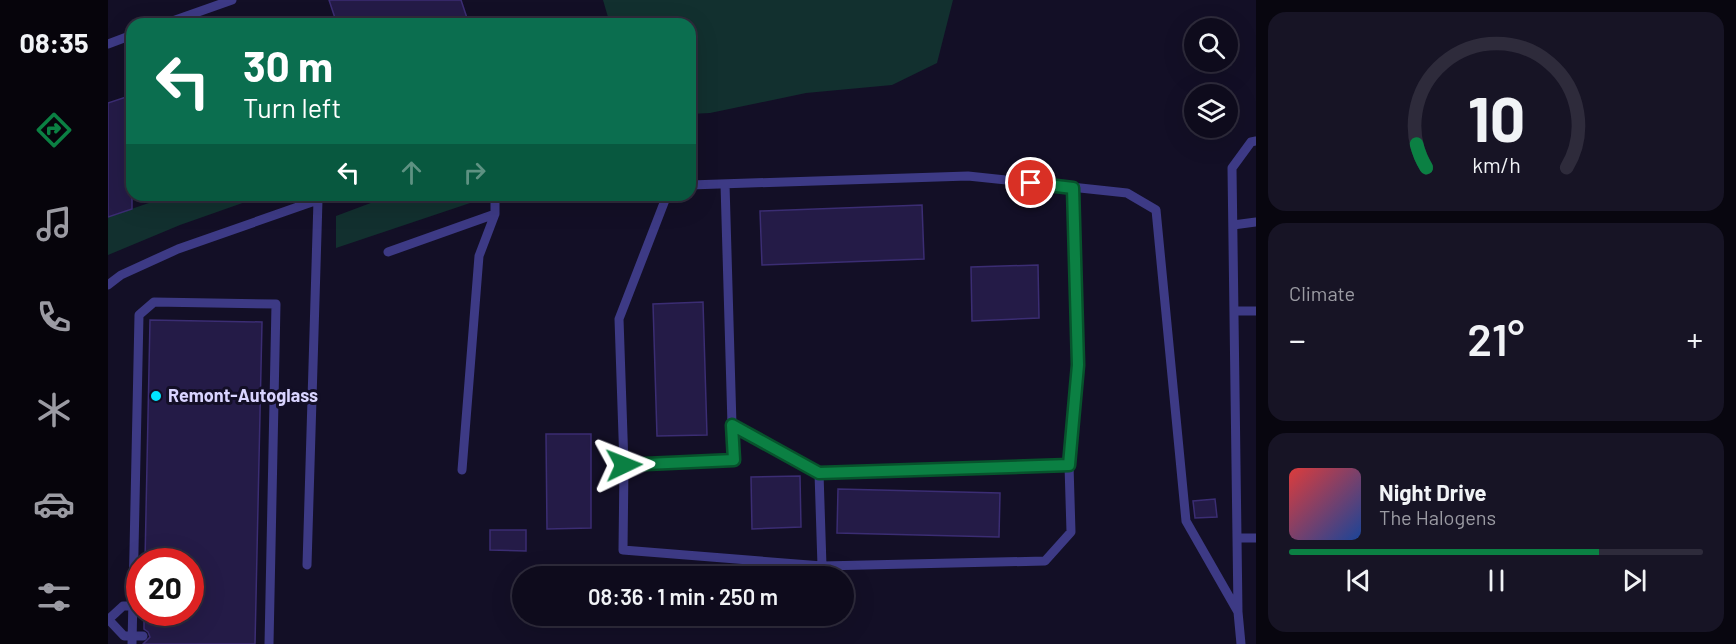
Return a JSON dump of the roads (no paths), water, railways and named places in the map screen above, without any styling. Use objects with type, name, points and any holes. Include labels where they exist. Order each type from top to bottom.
[{"type":"lane","points":[[181,18],[232,0]]},
{"type":"lane","points":[[108,44],[126,37]]},
{"type":"lane","points":[[1241,644],[1238,612],[1232,168],[1251,142],[1256,141]]},
{"type":"lane","points":[[696,185],[968,176],[1127,193],[1156,210],[1186,521],[1238,612]]},
{"type":"lane","points":[[624,465],[734,460],[725,184]]},
{"type":"lane","points":[[665,201],[619,319],[624,465],[623,550],[822,566],[1045,561],[1071,532],[1069,465],[1078,365],[1073,188]]},
{"type":"lane","points":[[108,285],[121,275],[178,249],[315,201]]},
{"type":"lane","points":[[308,565],[318,201]]},
{"type":"lane","points":[[462,470],[478,256],[495,214],[495,201]]},
{"type":"lane","points":[[388,252],[495,214]]},
{"type":"lane","points":[[1233,225],[1256,222]]},
{"type":"lane","points":[[137,548],[139,315],[153,302],[276,304],[269,644]]},
{"type":"lane","points":[[1234,311],[1256,311]]},
{"type":"lane","points":[[732,425],[819,473],[1069,465]]},
{"type":"lane","points":[[819,473],[822,566]]},
{"type":"lane","points":[[1237,538],[1256,538]]},
{"type":"lane","points":[[126,606],[123,606],[108,620],[124,636],[132,640],[144,636]]},
{"type":"place","name":"Remont-Autoglass","points":[[156,396]]}]
